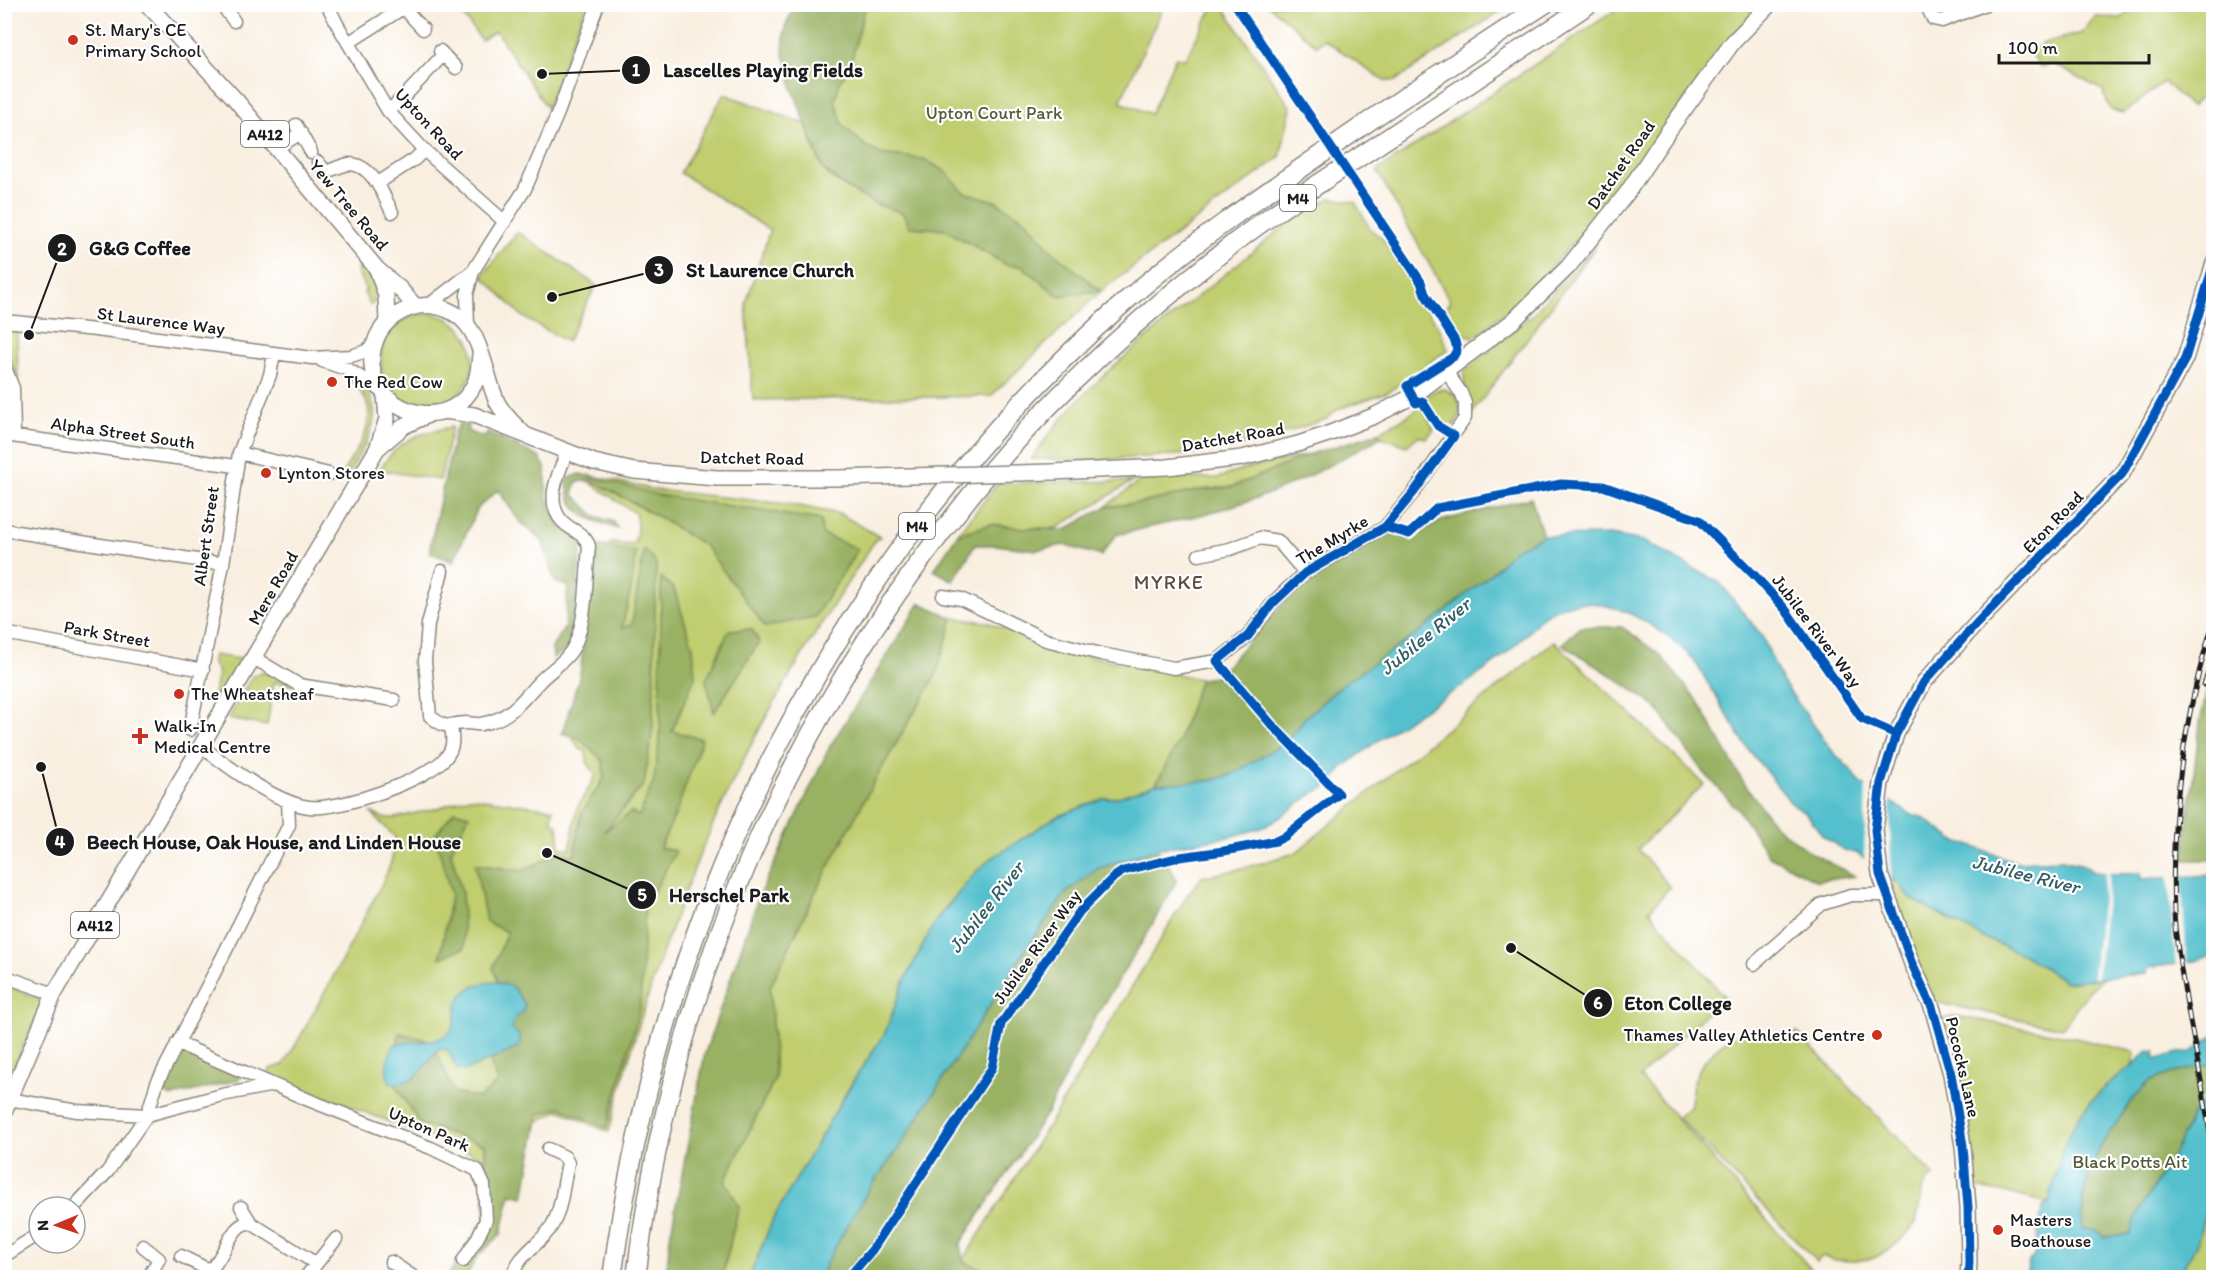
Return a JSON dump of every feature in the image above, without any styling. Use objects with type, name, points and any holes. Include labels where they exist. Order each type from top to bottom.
[{"type":"highway","name":"M4","points":[[612,1278],[625,1188],[646,1091],[686,956],[723,861],[763,774],[814,679],[837,641],[914,529],[978,452],[1049,373],[1126,300],[1203,237],[1265,192],[1545,4]]},
{"type":"highway","name":"M4","points":[[636,1278],[654,1164],[681,1050],[697,995],[740,881],[772,807],[814,726],[869,634],[916,567],[995,465],[1038,418],[1102,355],[1183,284],[1227,249],[1311,189],[1589,4]]},
{"type":"main road","name":"Yew Tree Road","points":[[147,4],[277,148],[377,269],[422,306]]},
{"type":"main road","name":"Datchet Road","points":[[437,413],[474,415],[614,468],[653,474],[753,479],[1052,472],[1189,466],[1268,452],[1328,434],[1374,417],[1413,396],[1513,321],[1568,267],[1627,193],[1733,42],[1770,4]]},
{"type":"main road","name":"Eton Road","points":[[1880,874],[1875,830],[1881,783],[1896,734],[1924,682],[1977,623],[2122,474],[2185,360],[2214,263]]},
{"type":"main road","name":"Yew Tree Road","points":[[377,269],[386,296],[387,322]]},
{"type":"main road","points":[[422,306],[443,308],[457,315],[468,325],[476,339],[480,354],[476,383],[468,395],[457,405],[437,413],[405,410],[383,392],[374,375],[372,359],[374,344],[387,322],[400,312],[422,306]]},
{"type":"main road","name":"Datchet Road","points":[[480,354],[497,402],[523,433]]},
{"type":"main road","name":"A412","points":[[376,449],[387,419],[383,392]]},
{"type":"main road","name":"A412","points":[[376,449],[404,426],[437,413]]},
{"type":"main road","name":"Mere Road","points":[[201,746],[376,449]]},
{"type":"main road","name":"A412","points":[[7,1105],[54,994],[201,746]]},
{"type":"main road","name":"Pococks Lane","points":[[1880,874],[1912,963],[1932,1007],[1951,1074],[1963,1146],[1968,1207],[1970,1262],[1968,1278]]},
{"type":"street","points":[[221,4],[234,21]]},
{"type":"street","name":"Upton Road","points":[[327,4],[388,111],[424,150],[505,222]]},
{"type":"street","points":[[468,325],[466,295],[473,271],[525,189],[585,45],[598,4]]},
{"type":"street","points":[[1926,4],[1934,19],[1938,21],[1986,4]]},
{"type":"street","points":[[348,43],[402,6],[423,29]]},
{"type":"street","points":[[388,111],[403,98],[441,53],[456,68]]},
{"type":"street","points":[[277,148],[299,129],[326,172],[348,164],[362,168],[378,183],[392,212]]},
{"type":"street","points":[[378,183],[415,159],[424,150]]},
{"type":"street","points":[[422,306],[473,271]]},
{"type":"street","name":"St Laurence Way","points":[[4,321],[96,330],[312,358],[351,356],[366,351],[374,344]]},
{"type":"street","name":"Albert Street","points":[[190,729],[223,564],[236,466],[270,375],[274,353]]},
{"type":"street","name":"St Laurence Way","points":[[312,358],[349,370],[383,392]]},
{"type":"street","points":[[5,365],[14,388],[9,436]]},
{"type":"street","name":"The Myrke","points":[[943,596],[961,599],[1046,640],[1101,654],[1174,668],[1217,661],[1248,636],[1272,604],[1305,573],[1385,527],[1414,492],[1465,418],[1466,403],[1446,371]]},
{"type":"street","name":"Alpha Street South","points":[[9,436],[236,466]]},
{"type":"street","points":[[442,571],[428,624],[425,661],[430,716],[442,726],[451,727],[466,723],[479,725],[512,711],[540,681],[554,670],[575,645],[581,628],[589,546],[583,535],[561,520],[554,502],[555,483],[567,452]]},
{"type":"street","points":[[239,453],[329,474]]},
{"type":"street","points":[[4,530],[223,564]]},
{"type":"street","points":[[1199,555],[1230,549],[1260,538],[1278,541],[1305,573]]},
{"type":"street","name":"Park Street","points":[[4,633],[203,670]]},
{"type":"street","points":[[254,658],[299,685],[394,700]]},
{"type":"street","points":[[201,746],[244,777],[288,801],[309,807],[333,806],[366,798],[419,776],[446,758],[453,742],[451,727]]},
{"type":"street","points":[[85,1195],[108,1171],[147,1115],[157,1083],[289,825],[288,801]]},
{"type":"street","points":[[1754,964],[1822,904],[1851,894],[1886,895]]},
{"type":"street","points":[[4,976],[54,994]]},
{"type":"street","name":"Upton Park","points":[[177,1043],[431,1148],[477,1170],[484,1185],[486,1220],[463,1262]]},
{"type":"street","points":[[7,1105],[147,1115],[222,1095],[275,1085]]},
{"type":"street","points":[[512,1278],[519,1261],[550,1230],[557,1216],[568,1163],[565,1157],[548,1149]]},
{"type":"street","points":[[242,1207],[251,1223],[315,1263]]},
{"type":"street","points":[[181,1256],[212,1269],[219,1261],[234,1233],[241,1225],[251,1223]]},
{"type":"street","points":[[304,1278],[336,1239]]},
{"type":"street","points":[[9,1253],[27,1242]]},
{"type":"street","points":[[143,1246],[159,1259],[148,1278]]},
{"type":"street","points":[[391,1262],[415,1278]]},
{"type":"green space","points":[[456,5],[586,5],[547,108],[496,31],[481,40]]},
{"type":"green space","points":[[795,5],[872,5],[864,11],[850,67],[840,81],[835,100],[843,126],[867,147],[881,154],[924,159],[945,171],[964,192],[995,201],[1025,219],[1052,251],[1101,291],[1059,296],[1022,266],[1007,265],[944,229],[910,227],[903,213],[873,203],[846,187],[823,169],[792,87],[783,51],[785,27]]},
{"type":"green space","name":"Upton Court Park","points":[[838,5],[1164,5],[1120,102],[1151,114],[1175,58],[1185,59],[1214,5],[1222,5],[1291,108],[1280,157],[1101,291],[991,396],[753,400],[746,303],[770,230],[680,173],[724,94],[806,124],[822,167],[828,174],[847,188],[903,213],[910,227],[944,229],[1007,265],[1022,266],[1059,296],[1100,291],[825,137]]},
{"type":"green space","points":[[1268,5],[1510,5],[1395,81],[1384,81],[1324,39],[1317,46]]},
{"type":"green space","points":[[1623,5],[1760,5],[1586,228],[1541,278],[1508,310],[1474,338],[1461,333],[1446,307],[1450,301],[1377,171]]},
{"type":"green space","points":[[2134,5],[2213,5],[2213,87],[2191,107],[2164,82],[2124,113],[2111,110],[2102,90],[2052,63],[2041,67],[2030,52],[2044,43],[2082,33],[2095,17],[2121,18],[2135,7]]},
{"type":"green space","points":[[1330,198],[1355,202],[1370,229],[1383,239],[1440,330],[1448,350],[1388,392],[1338,409],[1326,419],[1255,443],[1190,454],[1099,460],[1032,459],[1064,416],[1121,360],[1318,199],[1322,203]]},
{"type":"green space","points":[[519,233],[596,285],[567,342],[523,317],[482,276]]},
{"type":"green space","points":[[1596,246],[1470,416],[1464,372],[1531,316]]},
{"type":"green space","points":[[364,263],[374,287],[374,303],[370,305],[357,271],[358,266]]},
{"type":"green space","points":[[418,314],[436,314],[453,321],[466,334],[473,351],[473,369],[466,386],[453,399],[436,406],[418,406],[401,399],[388,386],[381,369],[381,351],[388,334],[401,321]]},
{"type":"green space","points":[[5,327],[17,329],[18,380],[5,345]]},
{"type":"green space","points":[[347,374],[362,386],[371,398],[374,410],[369,436],[347,478],[343,480],[339,479],[357,450],[367,429],[369,418],[364,397],[358,387],[348,379]]},
{"type":"green space","points":[[1444,389],[1456,397],[1460,407],[1458,418],[1450,430],[1439,426],[1424,398],[1436,390]]},
{"type":"green space","points":[[1421,404],[1434,430],[1426,438],[1418,436],[1407,446],[1381,437],[1378,433],[1414,412]]},
{"type":"green space","points":[[460,423],[469,426],[467,431],[485,438],[487,432],[539,457],[545,467],[547,497],[557,520],[582,542],[570,648],[553,658],[552,648],[565,627],[568,586],[555,582],[542,540],[520,522],[498,490],[478,508],[453,562],[429,552],[455,431]]},
{"type":"green space","points":[[452,427],[440,480],[379,470],[394,451],[410,439]]},
{"type":"green space","points":[[1378,433],[1381,437],[1273,492],[1205,514],[1116,535],[1101,556],[1064,545],[1037,550],[975,545],[953,581],[934,570],[958,534],[991,524],[1065,530],[1105,507],[1146,502],[1201,490],[1232,487],[1311,454]]},
{"type":"green space","points":[[1311,454],[1232,487],[1201,490],[1146,502],[1105,507],[1141,480],[1218,478],[1248,468]]},
{"type":"green space","points":[[580,474],[658,495],[821,520],[822,534],[858,549],[815,617],[765,627],[705,546],[657,516],[591,480],[576,482],[573,494],[595,516],[614,522],[618,529],[582,514],[571,501],[567,479]]},
{"type":"green space","points":[[590,475],[655,490],[788,504],[840,514],[880,537],[876,539],[791,673],[723,802],[666,941],[650,988],[609,1132],[559,1110],[528,1127],[485,1164],[479,1156],[268,1075],[270,1069],[283,1065],[295,1046],[390,866],[395,837],[370,812],[383,818],[395,818],[438,808],[469,797],[553,809],[552,821],[558,825],[560,848],[570,849],[577,808],[596,775],[587,762],[586,751],[580,749],[573,739],[594,655],[610,543],[633,545],[637,529],[635,513],[582,477]]},
{"type":"green space","points":[[1133,481],[1057,528],[1024,528],[958,534],[998,483]]},
{"type":"green space","points":[[1531,498],[1543,536],[1515,549],[1492,573],[1420,632],[1343,684],[1303,720],[1297,730],[1276,749],[1263,758],[1223,777],[1198,782],[1156,784],[1178,743],[1200,679],[1216,677],[1303,583],[1386,532],[1409,538],[1441,521]]},
{"type":"green space","points":[[595,545],[636,552],[622,628],[632,624],[644,549],[656,563],[653,727],[644,784],[604,832],[631,812],[639,816],[654,780],[660,736],[661,577],[674,589],[693,647],[695,677],[672,731],[702,739],[676,813],[660,848],[676,851],[645,908],[640,1008],[607,1128],[560,1107],[539,1114],[524,1197],[511,1194],[501,1234],[477,1257],[466,1277],[447,1277],[485,1219],[485,1145],[420,1124],[392,1080],[399,1033],[432,1041],[454,1093],[479,1098],[498,1082],[472,1015],[505,1001],[493,968],[507,932],[486,922],[475,864],[523,871],[557,853],[574,855],[581,814],[604,778],[603,761],[579,738],[562,733],[580,675]]},
{"type":"green space","points":[[920,603],[953,618],[936,675],[876,778],[816,891],[770,987],[775,1078],[725,1181],[739,1206],[722,1277],[666,1277],[670,1237],[705,1053],[759,896],[830,746]]},
{"type":"green space","points":[[953,618],[987,622],[1059,650],[1200,679],[1178,743],[1156,784],[1119,797],[1102,799],[1054,818],[989,860],[944,909],[904,982],[885,1033],[852,1083],[774,1217],[749,1277],[722,1278],[739,1206],[725,1181],[775,1078],[770,987],[816,891],[876,778],[936,675]]},
{"type":"green space","points":[[1581,627],[1622,627],[1660,655],[1697,700],[1743,782],[1775,826],[1813,854],[1855,876],[1817,881],[1769,856],[1739,811],[1700,768],[1656,707],[1562,644]]},
{"type":"green space","points":[[752,629],[759,642],[714,713],[706,680],[729,630]]},
{"type":"green space","points":[[1554,641],[1704,784],[1638,849],[1670,887],[1649,911],[1724,996],[1640,1077],[1818,1277],[1004,1278],[962,1262],[1051,1121],[1188,894],[1202,877],[1295,853]]},
{"type":"green space","points":[[214,655],[241,659],[215,701],[213,699],[218,672],[212,663]]},
{"type":"green space","points":[[2213,662],[2213,860],[2183,860],[2200,723]]},
{"type":"green space","points":[[270,670],[296,686],[274,682],[267,726],[228,719],[251,678],[259,673],[268,674]]},
{"type":"green space","points":[[454,811],[469,815],[451,852],[462,893],[464,948],[440,958],[451,894],[435,835]]},
{"type":"green space","points":[[1156,849],[1164,857],[1177,880],[1093,1021],[1048,1111],[960,1244],[963,1262],[1004,1277],[821,1278],[827,1261],[869,1189],[898,1149],[1024,952],[1065,894],[1097,869]]},
{"type":"green space","points":[[1892,878],[1901,885],[1908,897],[1984,938],[2024,955],[2066,982],[2103,978],[2089,991],[2062,1028],[1935,1002],[1906,934]]},
{"type":"green space","points":[[5,985],[38,998],[42,1005],[5,1086]]},
{"type":"green space","points":[[1956,1016],[2062,1035],[2135,1052],[2132,1068],[2096,1095],[2074,1125],[2066,1142],[2049,1203],[1971,1187],[1942,1019]]},
{"type":"green space","points":[[1760,1031],[1792,1036],[1797,1032],[1934,1176],[1923,1186],[1916,1223],[1889,1250],[1874,1258],[1855,1261],[1832,1260],[1822,1256],[1817,1262],[1678,1117],[1691,1106],[1695,1078],[1710,1055],[1721,1044],[1735,1036]]},
{"type":"green space","points":[[172,1049],[179,1049],[240,1076],[239,1080],[170,1097],[165,1092]]},
{"type":"green space","name":"Black Potts Ait","points":[[2213,1063],[2213,1091],[2193,1113],[2175,1152],[2140,1210],[2130,1234],[2105,1237],[2097,1231],[2082,1229],[2083,1196],[2089,1172],[2102,1144],[2131,1101],[2149,1082],[2169,1074]]},
{"type":"green space","points":[[2208,1202],[2213,1277],[2178,1278],[2197,1243]]},
{"type":"water","name":"Jubilee River","points":[[1610,535],[1644,541],[1720,583],[1762,636],[1782,681],[1833,752],[1852,771],[1860,783],[1910,814],[1922,817],[1954,840],[2016,862],[2062,860],[2084,865],[2093,872],[2141,873],[2142,879],[2213,875],[2213,955],[2195,961],[2148,968],[2147,973],[2066,982],[2024,955],[1984,938],[1908,897],[1901,885],[1892,878],[1857,853],[1845,851],[1823,836],[1806,813],[1791,803],[1746,746],[1694,660],[1663,633],[1644,621],[1605,605],[1584,603],[1564,606],[1538,621],[1500,659],[1461,687],[1385,735],[1342,768],[1327,786],[1276,820],[1261,828],[1233,836],[1156,849],[1097,869],[1065,894],[1024,952],[898,1149],[869,1189],[827,1261],[821,1277],[749,1278],[774,1217],[852,1083],[885,1033],[904,982],[935,922],[975,873],[989,860],[1054,818],[1102,799],[1119,797],[1156,784],[1210,781],[1231,775],[1281,745],[1303,720],[1343,684],[1420,632],[1492,573],[1515,549],[1543,536]]},
{"type":"water","points":[[493,981],[513,987],[524,1003],[524,1011],[515,1019],[512,1029],[519,1035],[521,1045],[464,1071],[457,1069],[448,1050],[438,1049],[413,1078],[399,1083],[390,1083],[387,1064],[395,1044],[432,1040],[445,1035],[454,1025],[457,1006],[463,994],[473,987]]},
{"type":"water","points":[[2213,1036],[2213,1063],[2169,1074],[2149,1082],[2131,1101],[2102,1144],[2089,1172],[2083,1196],[2082,1229],[2097,1231],[2105,1237],[2130,1234],[2140,1210],[2175,1152],[2193,1113],[2213,1091],[2213,1193],[2197,1243],[2178,1277],[2026,1278],[2029,1261],[2034,1256],[2043,1206],[2049,1203],[2066,1143],[2083,1111],[2110,1083],[2149,1051],[2155,1052],[2154,1059],[2191,1052]]},
{"type":"pier","points":[[1866,783],[1890,801],[1891,880],[1864,862]]},
{"type":"pier","points":[[2105,871],[2109,872],[2097,978],[2093,978]]},
{"type":"pier","points":[[2168,875],[2181,875],[2187,963],[2176,967]]},
{"type":"pier","points":[[2210,1090],[2213,1112],[2213,1175],[2201,1100]]},
{"type":"railway","points":[[2214,621],[2187,728],[2177,803],[2173,877],[2178,954],[2214,1156]]},
{"type":"railway","points":[[2204,685],[2214,654]]},
{"type":"cycle path","name":"Jubilee River Way","points":[[848,1278],[872,1250],[992,1068],[1001,1024],[1080,911],[1114,877],[1123,871],[1180,857],[1276,841],[1339,794],[1272,725],[1217,661],[1248,636],[1272,604],[1305,573],[1385,527],[1414,492],[1454,436],[1438,426],[1422,401],[1416,403],[1407,386],[1453,357],[1457,350],[1455,341],[1425,294],[1421,282],[1235,4]]},
{"type":"cycle path","points":[[1968,1278],[1968,1207],[1963,1146],[1951,1074],[1932,1007],[1912,964],[1880,874],[1875,830],[1881,783],[1896,734],[1924,682],[1977,623],[2122,474],[2185,359],[2214,263]]},
{"type":"cycle path","name":"Jubilee River Way","points":[[1385,527],[1409,534],[1437,508],[1561,484],[1603,486],[1699,520],[1785,609],[1862,719],[1896,734]]},
{"type":"place","name":"St. Mary's CE Primary School","points":[[73,40]]},
{"type":"place","name":"Lascelles Playing Fields","points":[[542,74]]},
{"type":"place","name":"St Laurence Church","points":[[552,297]]},
{"type":"place","name":"G&G Coffee","points":[[29,335]]},
{"type":"place","name":"The Red Cow","points":[[332,382]]},
{"type":"place","name":"Lynton Stores","points":[[266,473]]},
{"type":"place","name":"The Wheatsheaf","points":[[179,694]]},
{"type":"place","name":"Walk-In Medical Centre","points":[[140,736]]},
{"type":"place","name":"Beech House, Oak House, and Linden House","points":[[41,767]]},
{"type":"place","name":"Herschel Park","points":[[547,853]]},
{"type":"place","name":"Eton College","points":[[1511,948]]},
{"type":"place","name":"Thames Valley Athletics Centre","points":[[1877,1035]]},
{"type":"place","name":"Masters Boathouse","points":[[1998,1230]]},
{"type":"district","name":"MYRKE","points":[[1169,582]]}]
